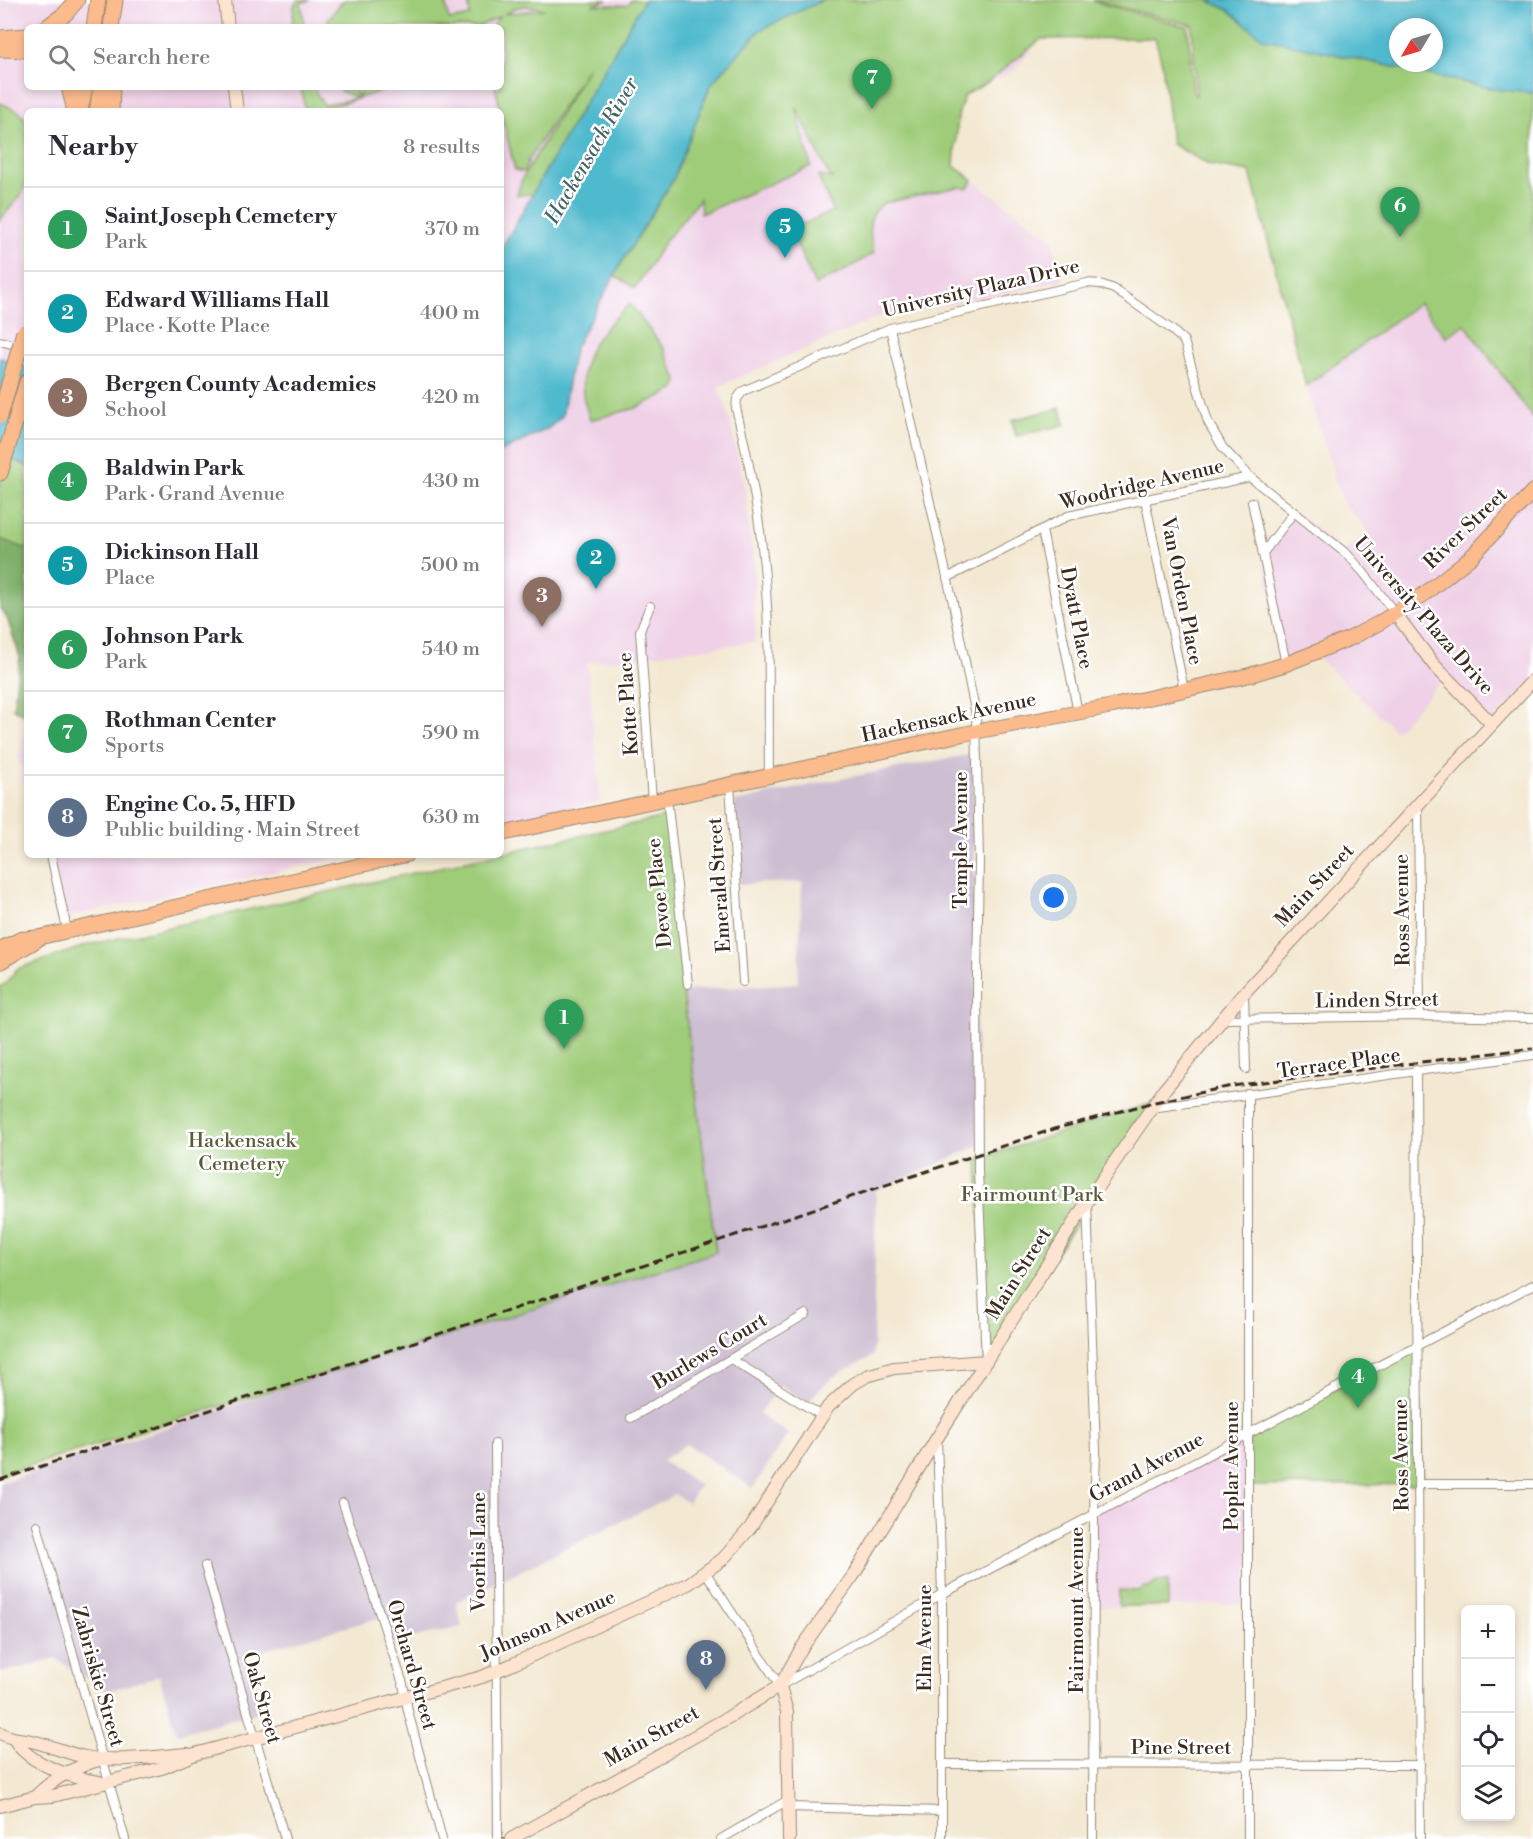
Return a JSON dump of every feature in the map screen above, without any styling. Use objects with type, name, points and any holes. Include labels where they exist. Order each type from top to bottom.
[{"type":"highway","points":[[51,24],[65,14],[77,0]]},
{"type":"highway","points":[[94,24],[98,0]]},
{"type":"highway","points":[[113,24],[116,0]]},
{"type":"highway","points":[[0,38],[24,36]]},
{"type":"highway","points":[[0,49],[24,50]]},
{"type":"highway","points":[[70,90],[74,108]]},
{"type":"highway","points":[[81,108],[84,90]]},
{"type":"highway","points":[[98,108],[100,90]]},
{"type":"highway","points":[[111,108],[112,90]]},
{"type":"highway","points":[[0,416],[24,335]]},
{"type":"highway","points":[[0,473],[24,392]]},
{"type":"main road","points":[[225,0],[228,24]]},
{"type":"main road","points":[[234,90],[237,108]]},
{"type":"main road","name":"River Street","points":[[1395,613],[1423,595],[1471,557],[1533,491]]},
{"type":"main road","name":"Hackensack Avenue","points":[[504,833],[976,731],[1078,713],[1184,690],[1286,664],[1351,638],[1395,613]]},
{"type":"main road","name":"University Plaza Drive","points":[[1395,613],[1434,665],[1491,723]]},
{"type":"main road","name":"Main Street","points":[[511,1839],[780,1686],[801,1649],[853,1576],[986,1361],[1151,1108],[1220,1019],[1533,680]]},
{"type":"main road","points":[[0,949],[21,939],[41,937],[392,858]]},
{"type":"main road","points":[[0,962],[41,937]]},
{"type":"main road","name":"Johnson Avenue","points":[[0,1806],[109,1782],[168,1766],[195,1754],[255,1737],[482,1677],[670,1593],[706,1573],[723,1559],[750,1528],[822,1416],[853,1384],[881,1371],[894,1368],[986,1361]]},
{"type":"main road","points":[[780,1686],[787,1712],[789,1839]]},
{"type":"main road","points":[[0,1733],[15,1740],[26,1740],[73,1755],[103,1759],[195,1754]]},
{"type":"main road","points":[[15,1740],[19,1749],[66,1774],[88,1780],[109,1782]]},
{"type":"main road","name":"Johnson Avenue","points":[[35,1797],[66,1774],[103,1759]]},
{"type":"street","name":"University Plaza Drive","points":[[769,776],[765,568],[752,477],[736,408],[737,399],[743,391],[890,328],[1087,283],[1100,284],[1114,289],[1171,329],[1184,341],[1208,421],[1223,448],[1251,477],[1348,555],[1395,613]]},
{"type":"street","name":"Temple Avenue","points":[[890,328],[947,578],[973,704],[976,731],[979,861],[978,1170],[986,1361]]},
{"type":"street","points":[[0,341],[24,348]]},
{"type":"street","name":"Woodridge Avenue","points":[[947,578],[1068,516],[1251,477]]},
{"type":"street","name":"Van Orden Place","points":[[1145,499],[1184,690]]},
{"type":"street","points":[[1252,502],[1286,664]]},
{"type":"street","points":[[1263,553],[1294,512]]},
{"type":"street","name":"Dyatt Place","points":[[1042,530],[1078,713]]},
{"type":"street","name":"Kotte Place","points":[[650,606],[640,631],[651,801]]},
{"type":"street","name":"Emerald Street","points":[[730,785],[743,982]]},
{"type":"street","name":"Devoe Place","points":[[667,798],[688,984]]},
{"type":"street","name":"Ross Avenue","points":[[1418,803],[1420,1016]]},
{"type":"street","points":[[52,858],[67,930]]},
{"type":"street","points":[[1244,993],[1246,1069]]},
{"type":"street","name":"Linden Street","points":[[1220,1019],[1420,1016],[1533,1018]]},
{"type":"street","name":"Terrace Place","points":[[1151,1108],[1533,1055]]},
{"type":"street","name":"Ross Avenue","points":[[1416,1070],[1420,1839]]},
{"type":"street","name":"Poplar Avenue","points":[[1248,1093],[1248,1839]]},
{"type":"street","name":"Fairmount Avenue","points":[[1088,1202],[1096,1451],[1093,1839]]},
{"type":"street","name":"Grand Avenue","points":[[780,1686],[942,1594],[1533,1285]]},
{"type":"street","name":"Burlews Court","points":[[631,1418],[806,1314]]},
{"type":"street","points":[[731,1359],[822,1416]]},
{"type":"street","name":"Elm Avenue","points":[[937,1438],[942,1594],[942,1839]]},
{"type":"street","name":"Voorhis Lane","points":[[495,1444],[498,1839]]},
{"type":"street","points":[[1419,1484],[1533,1484]]},
{"type":"street","name":"Orchard Street","points":[[343,1503],[403,1684],[442,1839]]},
{"type":"street","name":"Zabriskie Street","points":[[37,1525],[125,1839]]},
{"type":"street","name":"Oak Street","points":[[205,1566],[285,1839]]},
{"type":"street","points":[[706,1573],[780,1686]]},
{"type":"street","name":"Pine Street","points":[[942,1764],[1420,1765]]},
{"type":"street","points":[[721,1839],[788,1803],[942,1811]]},
{"type":"shaded area","points":[[0,0],[1031,0],[1042,38],[1014,70],[964,96],[958,116],[954,166],[1052,239],[1064,280],[881,316],[717,387],[726,405],[744,483],[754,567],[755,642],[587,663],[600,802],[504,822],[504,450],[549,428],[504,360],[504,108],[24,108],[24,366],[0,358]]},
{"type":"shaded area","points":[[1419,303],[1465,324],[1533,418],[1533,680],[1491,723],[1445,677],[1396,731],[1314,654],[1286,664],[1263,553],[1294,512],[1344,552],[1368,531],[1342,501],[1306,386]]},
{"type":"shaded area","points":[[24,736],[24,779],[19,758]]},
{"type":"shaded area","points":[[973,754],[978,1146],[876,1191],[873,1356],[834,1376],[808,1403],[780,1385],[759,1414],[788,1434],[753,1488],[686,1444],[662,1461],[700,1485],[688,1503],[675,1495],[456,1602],[462,1627],[389,1643],[382,1617],[246,1655],[262,1711],[177,1734],[159,1676],[108,1691],[56,1659],[0,1673],[0,1483],[655,1264],[716,1252],[683,991],[798,983],[802,882],[740,884],[735,802],[834,780]]},
{"type":"shaded area","points":[[43,858],[338,858],[58,919]]},
{"type":"shaded area","points":[[1249,1433],[1248,1603],[1094,1607],[1094,1514]]},
{"type":"green space","points":[[298,0],[310,0],[301,3],[304,24],[292,24],[294,5]]},
{"type":"green space","points":[[344,0],[445,0],[449,20],[470,16],[468,0],[608,0],[592,5],[627,5],[631,0],[644,0],[532,194],[517,195],[522,179],[589,66],[529,159],[524,172],[515,170],[504,124],[504,108],[500,108],[496,90],[504,90],[504,24],[493,24],[500,16],[484,24],[329,24],[328,19]],"holes":[[[518,7],[545,9],[504,14]]]},
{"type":"green space","points":[[823,0],[1088,0],[1188,27],[1193,93],[1196,96],[1192,25],[1093,0],[1208,0],[1230,11],[1262,38],[1389,66],[1389,72],[1417,72],[1494,89],[1533,93],[1533,418],[1465,324],[1446,337],[1419,303],[1306,386],[1250,172],[1209,165],[1172,144],[1162,63],[1155,38],[1041,39],[988,82],[964,96],[958,116],[954,166],[973,180],[968,188],[958,187],[884,203],[873,214],[871,220],[870,232],[874,253],[815,285],[787,223],[803,224],[833,211],[818,176],[832,178],[796,106],[811,166],[701,214],[700,199],[666,240],[635,288],[614,275],[673,180],[711,84],[760,30]]},
{"type":"green space","points":[[302,90],[316,90],[324,105],[357,98],[340,90],[356,90],[358,97],[362,90],[385,90],[328,108],[304,108]]},
{"type":"green space","points":[[0,103],[19,111],[24,118],[24,187],[21,195],[0,220]]},
{"type":"green space","points":[[630,304],[664,349],[678,382],[674,390],[636,408],[590,420],[583,393],[583,378],[589,353],[602,332]]},
{"type":"green space","points":[[1061,408],[1065,425],[1016,436],[1012,420]]},
{"type":"green space","points":[[0,454],[24,465],[24,548],[0,539]]},
{"type":"green space","points":[[0,539],[24,548],[24,714],[13,709],[20,657],[7,618],[0,609]]},
{"type":"green space","name":"Hackensack Cemetery","points":[[669,816],[683,991],[716,1252],[0,1475],[0,987],[17,969],[88,945],[480,858],[504,858],[504,853]]},
{"type":"green space","name":"Fairmount Park","points":[[1155,1102],[986,1361],[978,1159]]},
{"type":"green space","points":[[1417,1346],[1423,1484],[1249,1486],[1249,1433]]},
{"type":"green space","points":[[1158,1581],[1168,1581],[1168,1606],[1119,1606],[1119,1590],[1139,1591],[1144,1587],[1149,1588]]},
{"type":"water","name":"Hackensack River","points":[[644,0],[823,0],[760,30],[711,84],[673,180],[622,262],[574,349],[562,416],[549,428],[504,450],[504,244]]},
{"type":"water","points":[[1208,0],[1533,0],[1533,93],[1494,89],[1417,72],[1443,72],[1443,18],[1389,18],[1389,66],[1262,38],[1230,11]]},
{"type":"water","points":[[0,358],[24,366],[24,465],[0,454]]},
{"type":"railway","points":[[0,1480],[1054,1129],[1155,1102],[1232,1086],[1533,1048]]},
{"type":"place","name":"Rothman Center","points":[[872,109]]},
{"type":"place","name":"Johnson Park","points":[[1400,237]]},
{"type":"place","name":"Dickinson Hall","points":[[785,258]]},
{"type":"place","name":"Edward Williams Hall","points":[[596,589]]},
{"type":"place","name":"Bergen County Academies","points":[[542,627]]},
{"type":"place","name":"Saint Joseph Cemetery","points":[[564,1049]]},
{"type":"place","name":"Baldwin Park","points":[[1358,1408]]},
{"type":"place","name":"Engine Co. 5, HFD","points":[[706,1690]]}]
